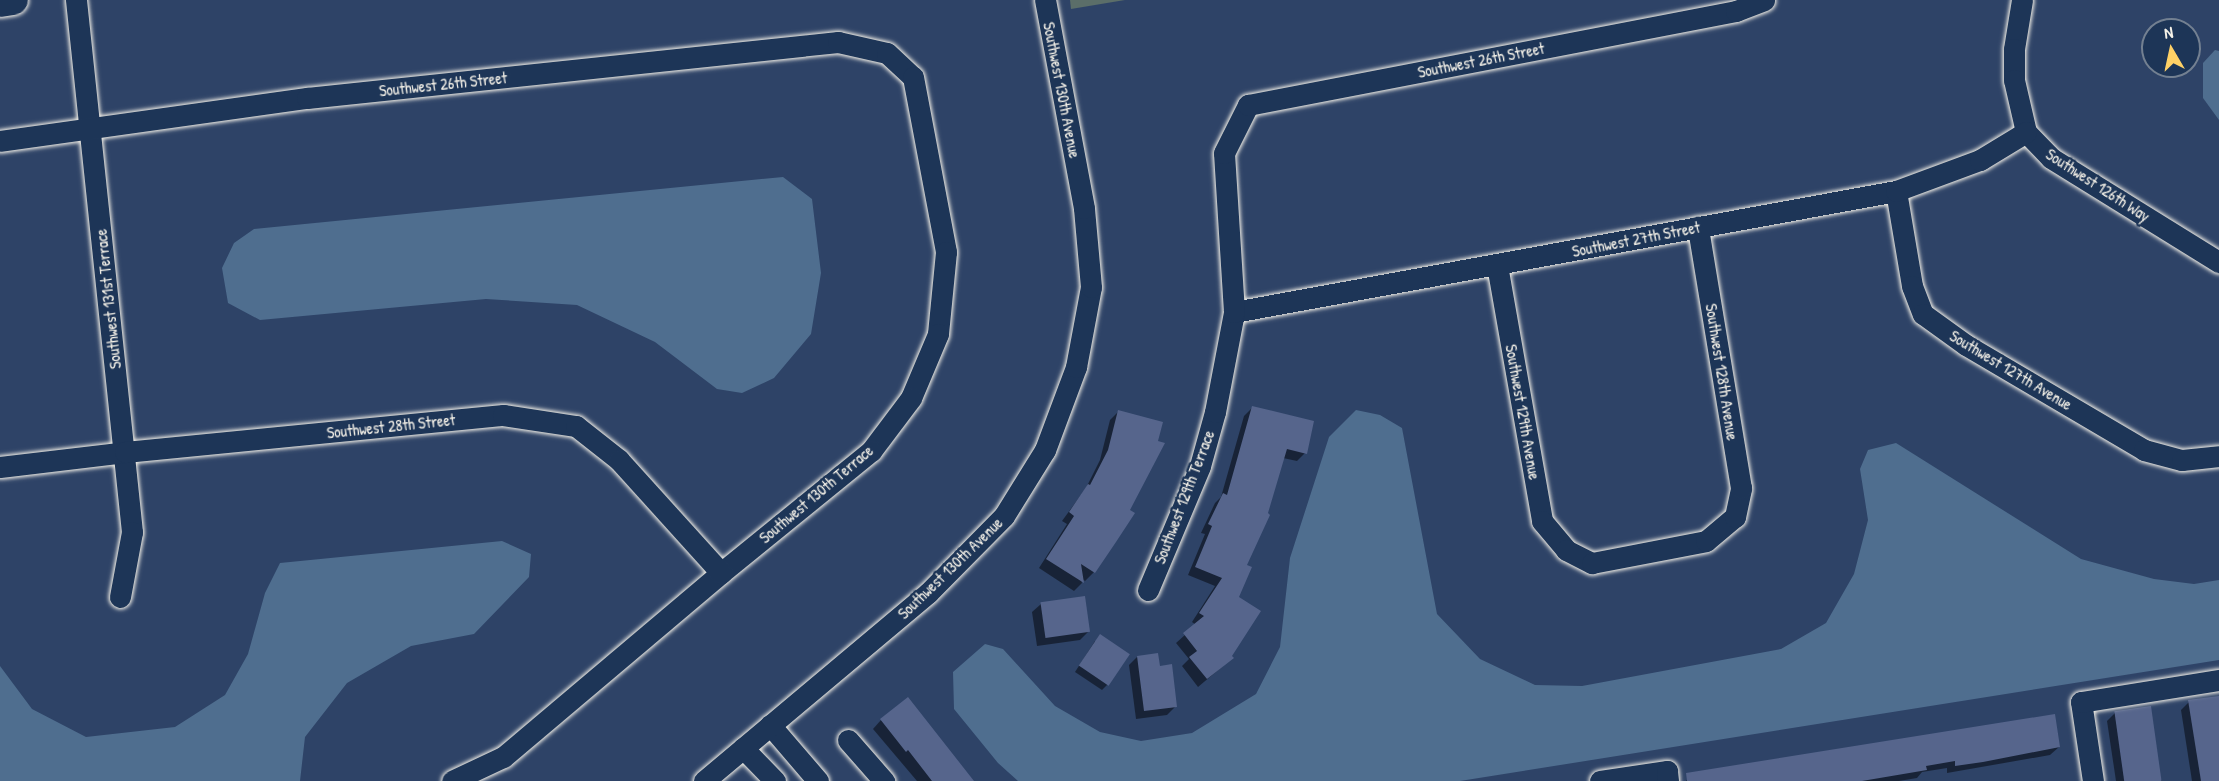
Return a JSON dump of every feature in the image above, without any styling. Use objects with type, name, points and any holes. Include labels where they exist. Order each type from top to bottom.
[{"type":"street","points":[[0,2],[13,0]]},
{"type":"street","name":"Southwest 131st Terrace","points":[[76,0],[132,531],[120,597]]},
{"type":"street","name":"Southwest 130th Avenue","points":[[704,781],[928,593],[1005,516],[1045,450],[1076,367],[1091,286],[1084,208],[1045,0]]},
{"type":"street","name":"Southwest 26th Street","points":[[1224,153],[1248,105],[1736,11],[1764,0]]},
{"type":"street","name":"Southwest 126th Way","points":[[2019,2],[2014,49],[2014,80],[2026,132],[2050,158],[2219,262]]},
{"type":"street","name":"Southwest 26th Street","points":[[0,141],[307,98],[838,42],[887,53]]},
{"type":"street","name":"Southwest 130th Terrace","points":[[452,781],[503,757],[721,573],[871,451],[911,398],[939,334],[946,252],[913,77],[887,53]]},
{"type":"street","name":"Southwest 27th Street","points":[[1234,312],[1497,266],[1896,190],[1980,160],[2026,132]]},
{"type":"street","name":"Southwest 129th Terrace","points":[[1148,590],[1200,466],[1215,412],[1234,312],[1224,153]]},
{"type":"street","name":"Southwest 127th Avenue","points":[[1896,190],[1912,286],[1923,314],[1966,345],[2144,450],[2182,460],[2219,456]]},
{"type":"street","name":"Southwest 128th Avenue","points":[[1566,550],[1592,562],[1706,541],[1735,517],[1741,488],[1698,227]]},
{"type":"street","name":"Southwest 129th Avenue","points":[[1497,266],[1542,521],[1566,550]]},
{"type":"street","name":"Southwest 28th Street","points":[[0,467],[125,452],[503,415],[576,426],[620,460],[721,573]]},
{"type":"street","points":[[2091,781],[2081,702],[2219,680]]},
{"type":"street","points":[[770,725],[814,779]]},
{"type":"street","points":[[848,740],[884,781]]},
{"type":"street","points":[[743,748],[776,781]]},
{"type":"street","points":[[1599,781],[1667,776]]},
{"type":"green space","points":[[1070,0],[1125,0],[1071,9]]},
{"type":"water","points":[[2215,50],[2219,51],[2219,120],[2203,98],[2203,63]]},
{"type":"water","points":[[783,177],[812,199],[821,273],[811,334],[774,378],[742,393],[717,389],[655,342],[577,305],[486,299],[260,320],[228,303],[222,268],[234,243],[254,229]]},
{"type":"water","points":[[1356,410],[1380,415],[1402,428],[1437,614],[1480,659],[1535,685],[1582,686],[1781,649],[1826,623],[1854,574],[1868,520],[1860,469],[1868,450],[1896,443],[2081,559],[2154,579],[2194,584],[2219,580],[2219,660],[1460,781],[1018,781],[998,763],[954,709],[953,672],[985,644],[1003,649],[1055,706],[1100,732],[1141,741],[1192,733],[1256,694],[1280,647],[1290,558],[1329,437]]},
{"type":"water","points":[[502,541],[531,554],[529,577],[474,634],[411,646],[347,683],[305,737],[300,781],[0,781],[0,666],[32,709],[86,737],[175,727],[225,695],[248,654],[265,593],[280,563]]},
{"type":"building","points":[[1252,406],[1314,421],[1307,454],[1287,449],[1268,513],[1270,515],[1247,565],[1252,567],[1239,597],[1261,611],[1232,656],[1234,658],[1207,679],[1189,657],[1197,651],[1183,633],[1204,616],[1199,613],[1222,578],[1195,567],[1212,526],[1208,524],[1223,493],[1227,495]]},
{"type":"building","points":[[1118,410],[1163,422],[1158,441],[1165,443],[1130,510],[1135,513],[1095,573],[1081,564],[1084,583],[1046,559],[1074,516],[1069,512],[1088,484],[1090,485],[1108,450]]},
{"type":"building","points":[[1085,596],[1090,632],[1045,638],[1040,602]]},
{"type":"building","points":[[1100,634],[1130,654],[1109,686],[1079,666]]},
{"type":"building","points":[[1158,653],[1160,666],[1172,664],[1177,707],[1144,711],[1137,656]]},
{"type":"building","points":[[2219,696],[2219,781],[2201,781],[2188,700]]},
{"type":"building","points":[[908,697],[974,781],[932,781],[880,719]]},
{"type":"building","points":[[2151,706],[2162,781],[2124,781],[2114,711]]},
{"type":"building","points":[[2055,714],[2060,747],[1983,762],[1955,766],[1955,761],[1926,766],[1927,770],[1862,781],[1687,781],[1686,773]]}]
